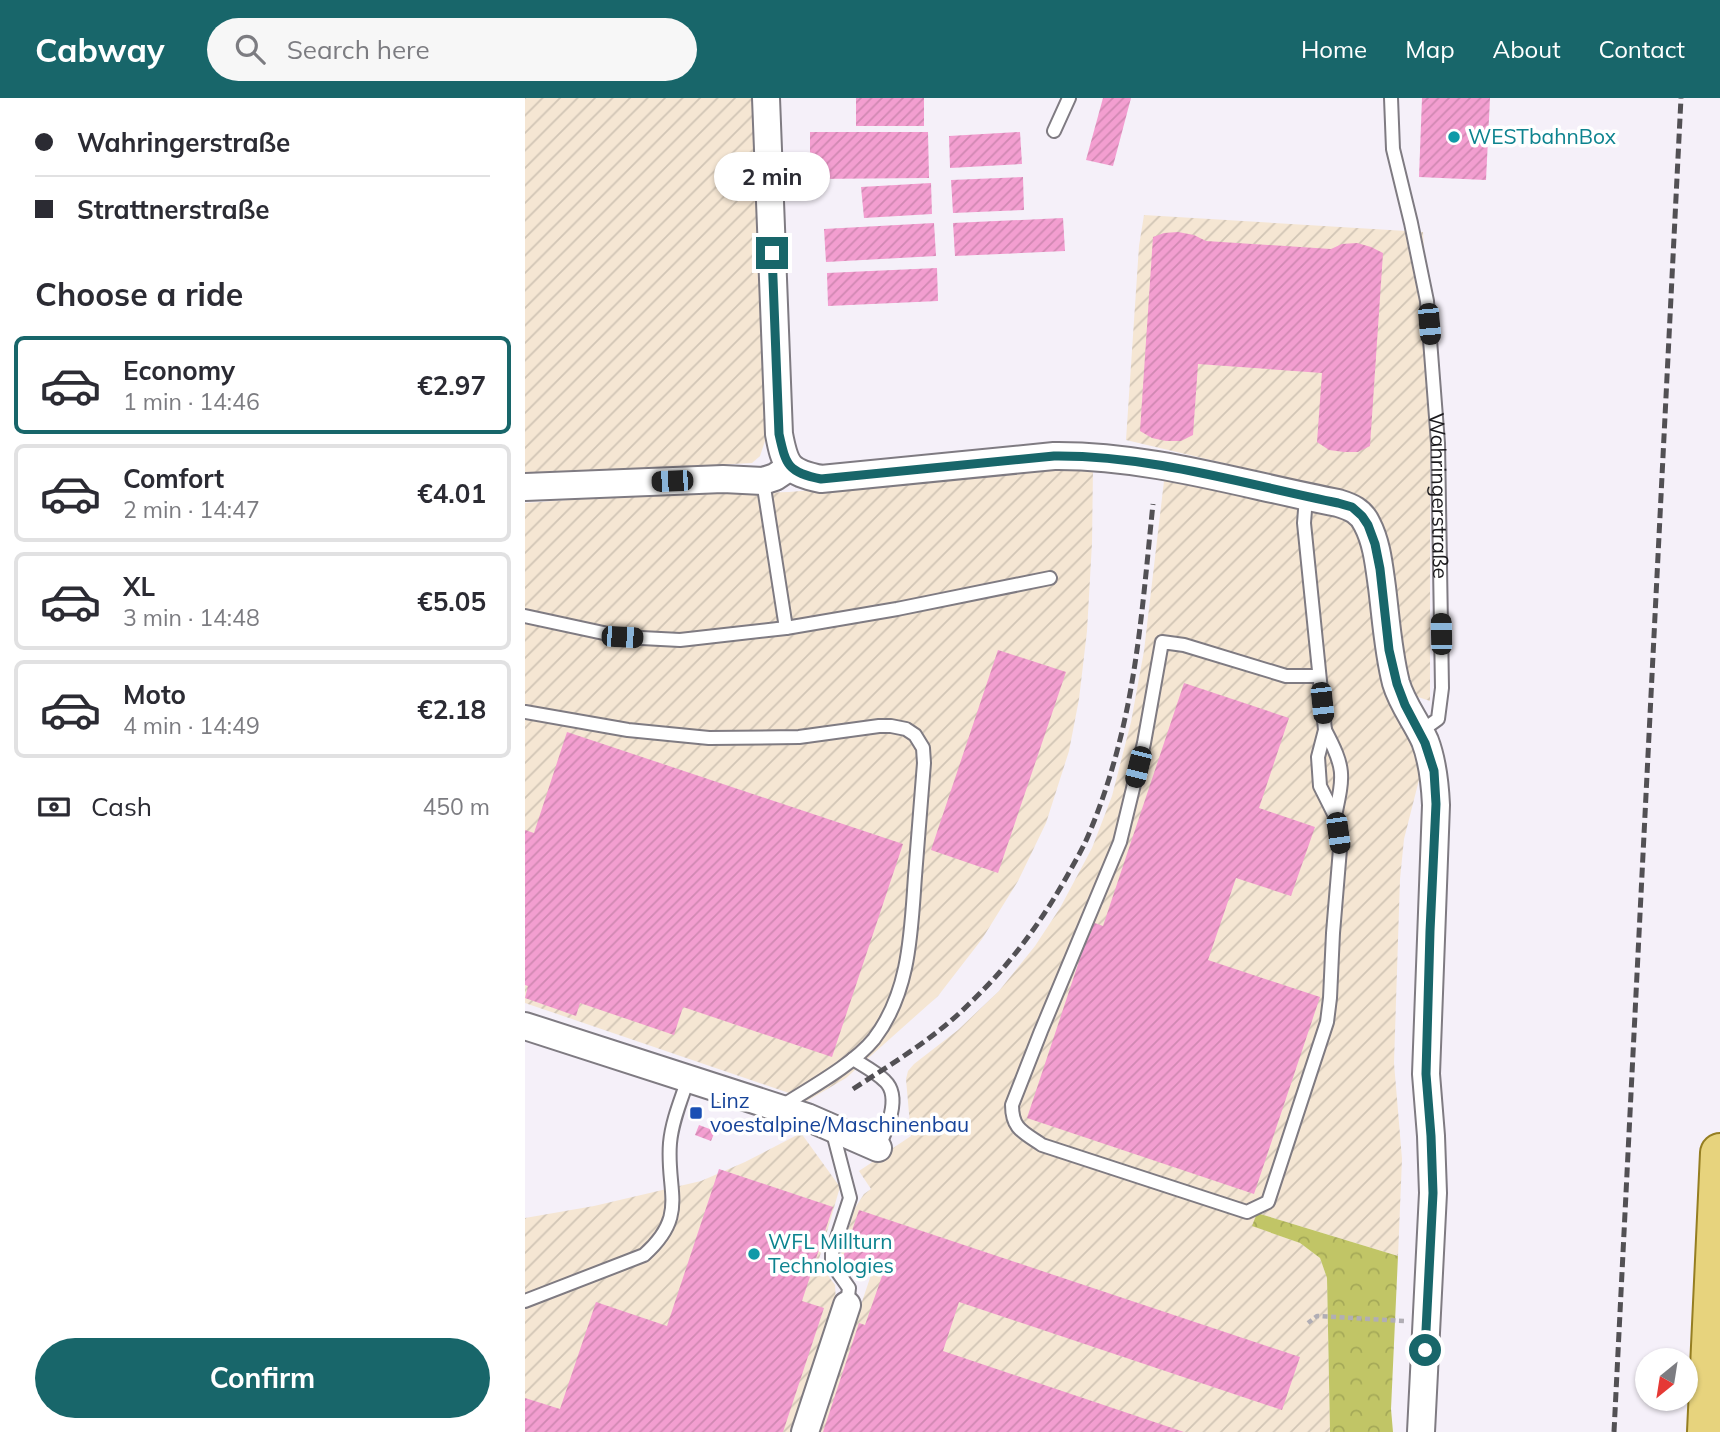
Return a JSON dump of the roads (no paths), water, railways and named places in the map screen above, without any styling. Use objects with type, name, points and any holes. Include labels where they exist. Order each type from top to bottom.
[{"type":"main road","points":[[1707,1432],[1720,1153]]},
{"type":"street","points":[[766,98],[779,434],[784,456],[790,467],[802,475],[821,479],[1054,456],[1084,456],[1212,475],[1352,507],[1368,525],[1380,569],[1389,650],[1397,684],[1425,743],[1434,771],[1436,804],[1426,1074],[1433,1193],[1421,1432]]},
{"type":"street","points":[[525,487],[723,479],[763,481],[790,467]]},
{"type":"street","points":[[525,1026],[779,1108],[878,1148]]},
{"type":"street","points":[[805,1432],[847,1305]]},
{"type":"lane","points":[[1054,131],[1069,98]]},
{"type":"lane","name":"Wahringerstraße","points":[[1391,98],[1393,149],[1427,301],[1438,443],[1442,688],[1438,719],[1420,732]]},
{"type":"lane","points":[[763,481],[786,628]]},
{"type":"lane","points":[[1306,497],[1304,523],[1325,730],[1318,757],[1319,786],[1335,816],[1340,849],[1331,998],[1327,1022],[1268,1202],[1247,1212],[1042,1144],[1019,1130],[1012,1118],[1012,1105],[1120,842],[1144,743],[1162,642],[1184,645],[1286,676],[1319,676]]},
{"type":"lane","points":[[525,617],[622,637],[680,640],[786,628],[1050,578]]},
{"type":"lane","points":[[525,712],[628,730],[709,738],[799,737],[879,726],[906,729],[915,735],[923,748],[924,764],[910,943],[902,983],[890,1014],[873,1040],[853,1059],[779,1108]]},
{"type":"lane","points":[[1325,730],[1338,754],[1342,771],[1342,785],[1335,816]]},
{"type":"lane","points":[[853,1059],[888,1083],[892,1095],[892,1114],[878,1148]]},
{"type":"lane","points":[[525,1301],[644,1255],[658,1242],[669,1223],[674,1201],[671,1130],[688,1079]]},
{"type":"lane","points":[[832,1128],[850,1198],[832,1252],[832,1264],[849,1287],[847,1305]]},
{"type":"railway","points":[[1614,1432],[1681,98]]},
{"type":"railway","points":[[853,1089],[928,1039],[984,989],[1037,924],[1082,849],[1106,788],[1128,704],[1140,629],[1153,504]]},
{"type":"place","name":"WESTbahnBox","points":[[1454,137]]},
{"type":"place","name":"Linz voestalpine/Maschinenbau","points":[[696,1113]]},
{"type":"place","name":"WFL Millturn Technologies","points":[[754,1254]]}]
